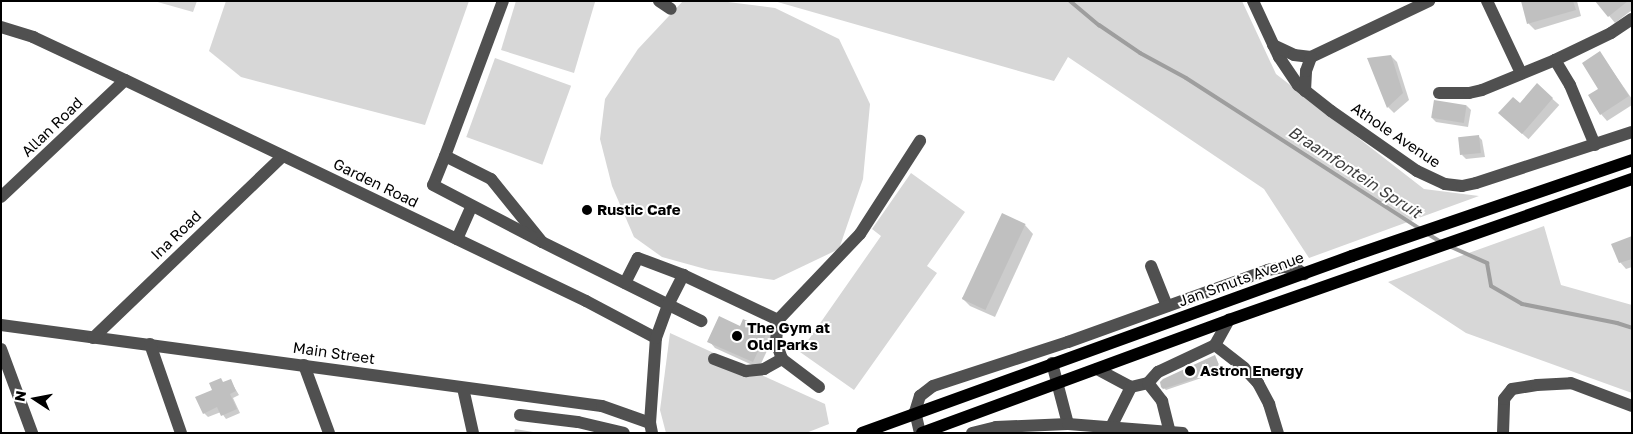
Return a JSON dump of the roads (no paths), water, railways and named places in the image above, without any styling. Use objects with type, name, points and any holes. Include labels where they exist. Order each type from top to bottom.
[{"type":"main road","name":"Jan Smuts Avenue","points":[[862,433],[1052,363],[1632,160]]},
{"type":"main road","points":[[921,433],[1229,320],[1408,259],[1632,179]]},
{"type":"street","points":[[503,1],[433,185],[542,242],[701,321]]},
{"type":"street","points":[[659,1],[671,9]]},
{"type":"street","name":"Athole Avenue","points":[[1253,1],[1273,45],[1291,76],[1305,92],[1417,171],[1445,184],[1462,186],[1476,183],[1632,132]]},
{"type":"street","points":[[1273,45],[1294,55],[1311,57],[1429,1]]},
{"type":"street","points":[[1487,1],[1521,72]]},
{"type":"street","points":[[1439,93],[1469,93],[1482,90],[1521,72],[1555,60],[1611,32],[1632,19]]},
{"type":"street","name":"Garden Road","points":[[1,27],[33,37],[124,80],[456,240],[586,300],[656,338]]},
{"type":"street","points":[[1305,92],[1306,71],[1311,57]]},
{"type":"street","points":[[1555,60],[1570,85],[1595,145]]},
{"type":"street","name":"Allan Road","points":[[1,197],[124,80]]},
{"type":"street","points":[[820,387],[782,359],[776,342],[778,320],[860,234],[920,141]]},
{"type":"street","name":"Ina Road","points":[[93,338],[282,156]]},
{"type":"street","points":[[445,156],[491,179],[542,242]]},
{"type":"street","points":[[456,240],[472,206]]},
{"type":"street","points":[[625,283],[638,258],[683,275],[778,320]]},
{"type":"street","points":[[1151,266],[1167,306]]},
{"type":"street","points":[[921,433],[915,412],[920,396],[933,386],[1068,342],[1268,270],[1284,267],[1297,269],[1304,274]]},
{"type":"street","points":[[651,428],[656,338],[668,305],[683,275]]},
{"type":"street","points":[[1097,369],[1131,387],[1148,383],[1158,372],[1215,346],[1229,320]]},
{"type":"street","name":"Main Street","points":[[1,324],[581,403],[618,410],[651,428]]},
{"type":"street","points":[[150,344],[181,433]]},
{"type":"street","points":[[1215,346],[1244,368],[1258,383],[1269,404],[1278,433]]},
{"type":"street","points":[[1,349],[32,433]]},
{"type":"street","points":[[714,359],[746,371],[764,368],[782,359]]},
{"type":"street","points":[[1052,363],[1059,383],[1068,424]]},
{"type":"street","points":[[304,365],[329,433]]},
{"type":"street","points":[[1148,383],[1162,401],[1177,432]]},
{"type":"street","points":[[1503,433],[1504,399],[1512,389],[1571,383],[1632,406]]},
{"type":"street","points":[[1111,427],[1131,387]]},
{"type":"street","points":[[463,388],[473,433]]},
{"type":"street","points":[[578,422],[581,403]]},
{"type":"street","points":[[520,415],[578,422],[624,433]]},
{"type":"street","points":[[974,432],[996,427],[1068,424],[1177,432]]},
{"type":"waterway","name":"Braamfontein Spruit","points":[[1070,1],[1099,25],[1140,53],[1186,78],[1420,229]]},
{"type":"waterway","name":"Braamfontein Spruit","points":[[1428,234],[1441,242]]},
{"type":"waterway","name":"Braamfontein Spruit","points":[[1449,246],[1487,263],[1491,286],[1522,304],[1617,323],[1632,328]]},
{"type":"place","name":"Rustic Cafe","points":[[587,210]]},
{"type":"place","name":"The Gym at Old Parks","points":[[737,336]]},
{"type":"place","name":"Astron Energy","points":[[1190,371]]}]
